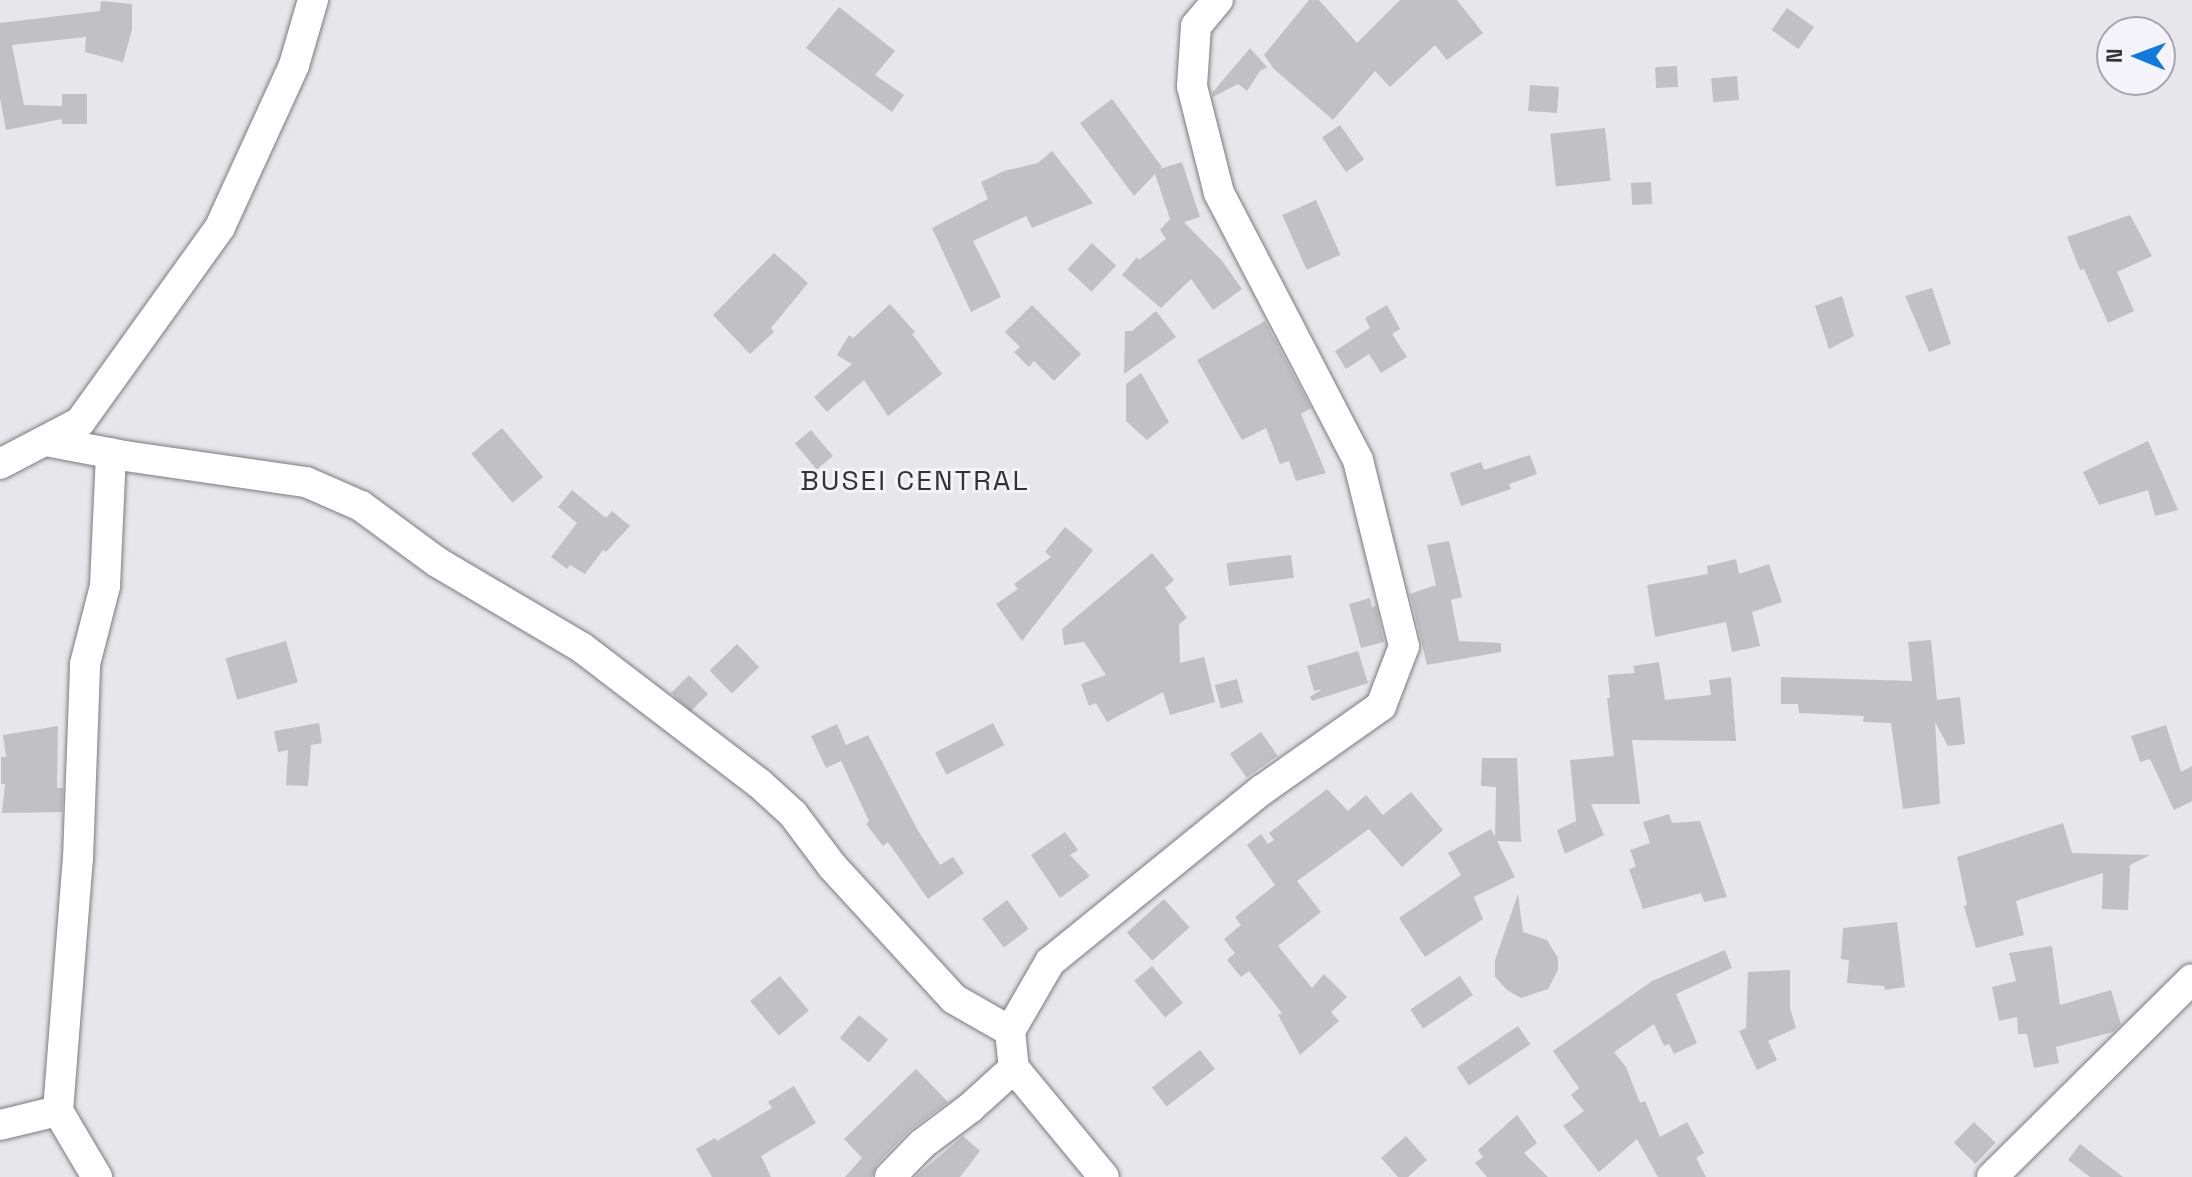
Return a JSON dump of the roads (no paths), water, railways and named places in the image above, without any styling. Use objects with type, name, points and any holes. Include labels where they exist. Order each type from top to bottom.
[{"type":"street","points":[[0,464],[80,422],[220,227],[294,65],[313,0]]},
{"type":"street","points":[[1104,1177],[1014,1068],[1010,1031],[1050,962],[1262,790],[1381,706],[1404,646],[1358,460],[1219,193],[1192,86],[1196,26],[1218,0]]},
{"type":"street","points":[[46,441],[306,482],[361,506],[437,562],[581,647],[770,793],[793,814],[832,866],[954,999],[1010,1031]]},
{"type":"street","points":[[97,1177],[58,1111],[78,859],[85,664],[105,586],[111,453]]},
{"type":"street","points":[[1992,1177],[2192,979]]},
{"type":"street","points":[[890,1177],[922,1144],[970,1108],[1014,1068]]},
{"type":"street","points":[[0,1125],[58,1111]]},
{"type":"district","name":"BUSEI CENTRAL","points":[[915,480]]}]
